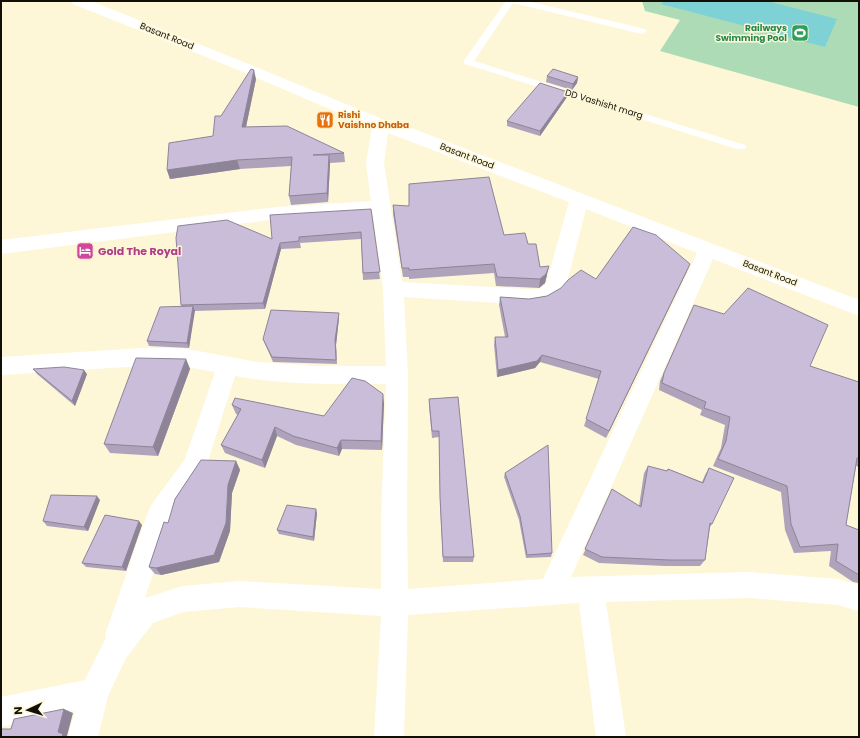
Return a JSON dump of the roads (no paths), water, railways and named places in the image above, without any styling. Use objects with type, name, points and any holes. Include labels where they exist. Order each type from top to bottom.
[{"type":"street","name":"Basant Road","points":[[78,1],[226,60],[381,125],[408,133],[859,308]]},
{"type":"street","points":[[381,125],[375,163],[394,289],[397,375],[394,518],[395,603],[389,737]]},
{"type":"street","points":[[394,289],[528,297],[540,297],[550,293],[556,286],[579,199]]},
{"type":"street","points":[[1,247],[277,213],[382,207]]},
{"type":"street","points":[[551,591],[708,250]]},
{"type":"street","points":[[1,366],[142,357],[182,357],[258,371],[397,375]]},
{"type":"street","points":[[110,660],[161,512],[195,464],[228,365]]},
{"type":"street","points":[[83,737],[94,693],[116,648],[144,612],[183,599],[240,594],[395,603],[551,591],[749,585],[838,592],[859,598]]},
{"type":"street","points":[[591,589],[611,737]]},
{"type":"street","points":[[1,712],[94,693]]},
{"type":"lane","name":"DD Vashisht marg","points":[[510,1],[468,62],[741,147]]},
{"type":"lane","points":[[516,1],[642,31]]},
{"type":"water","name":"Railways Swimming Pool","points":[[664,1],[767,1],[837,19],[825,47],[661,4]]},
{"type":"place","name":"Railways Swimming Pool","points":[[800,33]]},
{"type":"place","name":"Rishi Vaishno Dhaba","points":[[325,120]]},
{"type":"place","name":"Gold The Royal","points":[[85,251]]}]
